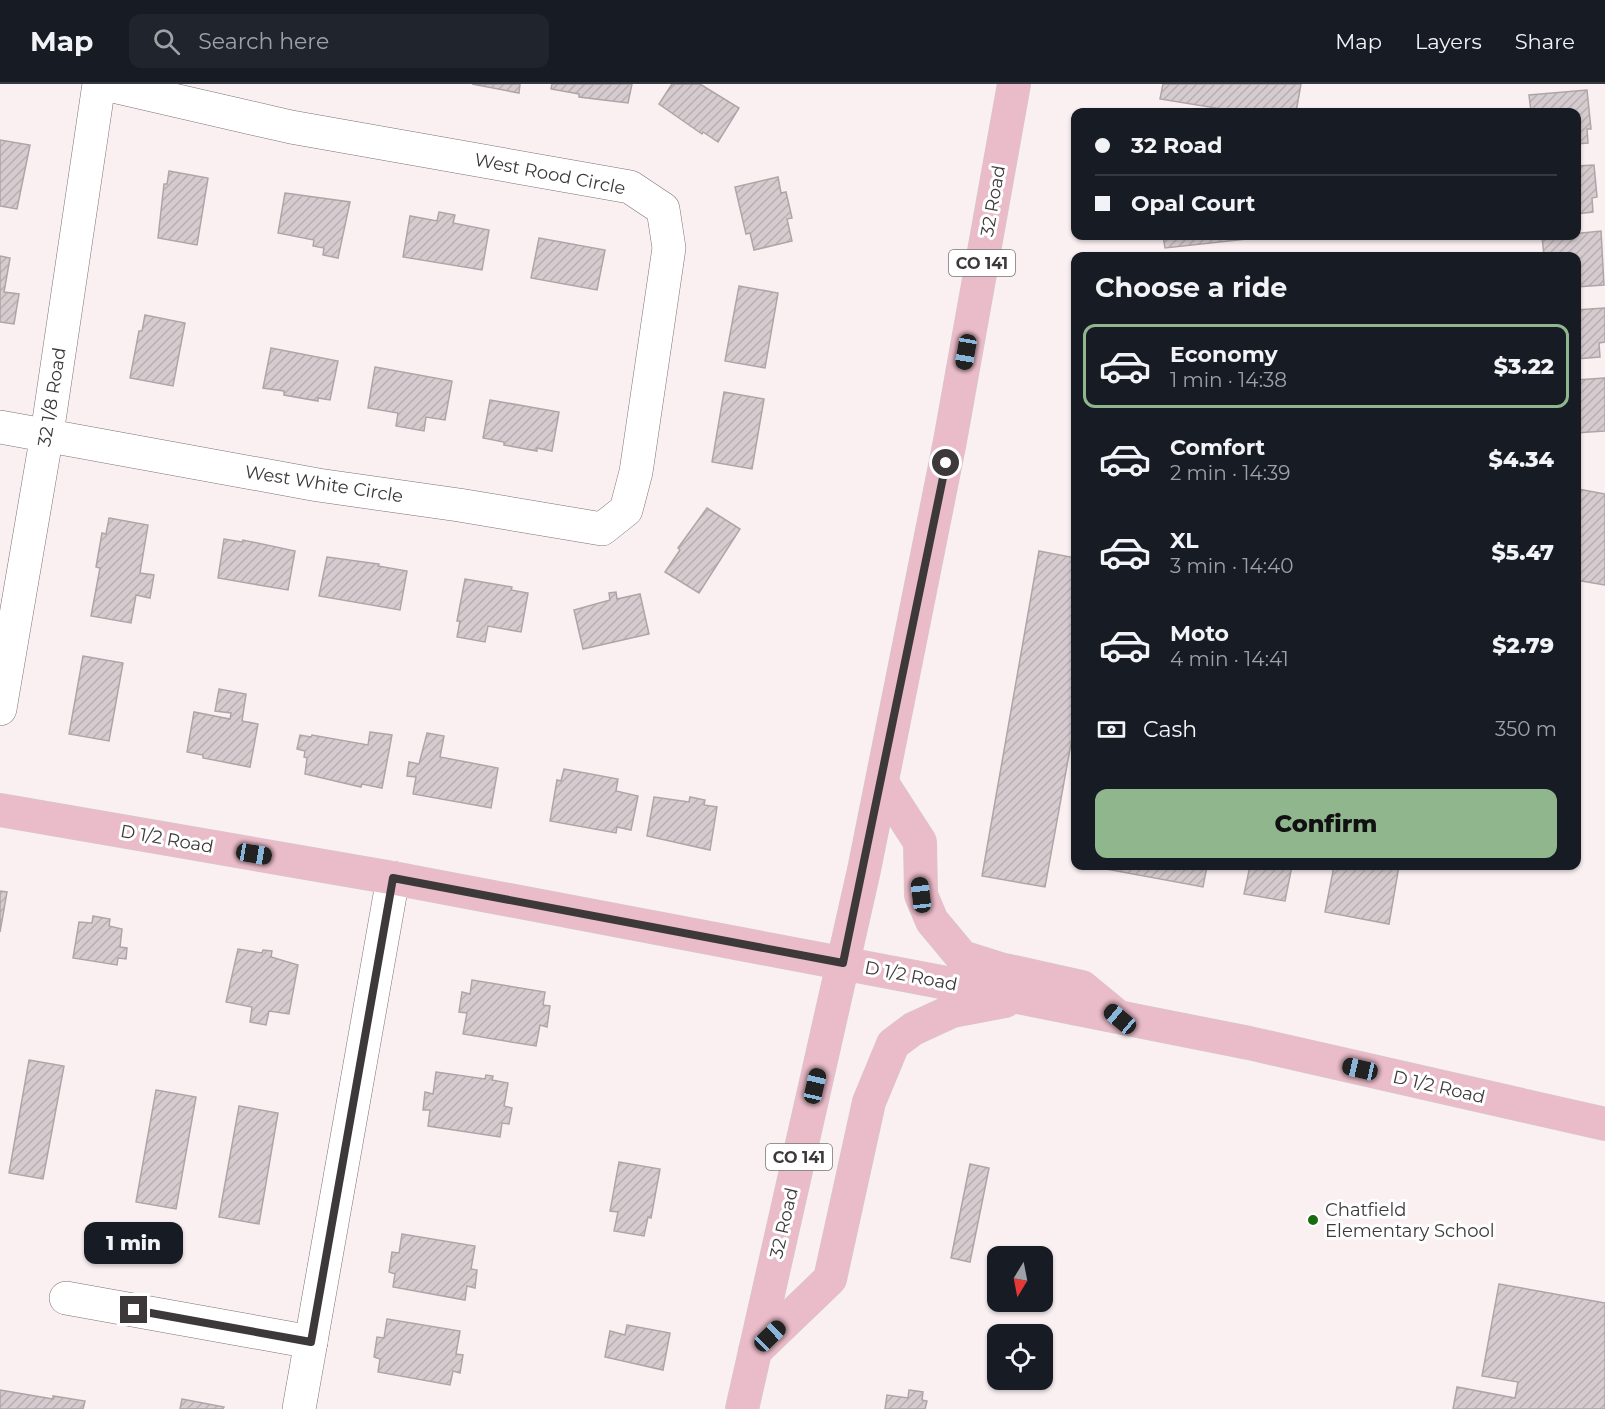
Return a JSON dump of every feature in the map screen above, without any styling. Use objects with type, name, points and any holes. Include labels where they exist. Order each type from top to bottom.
[{"type":"main road","name":"32 Road","points":[[742,1409],[882,783],[950,441],[1014,84]]},
{"type":"main road","points":[[882,783],[920,842],[921,895],[932,921],[962,957],[1000,969],[1082,987],[1120,1019]]},
{"type":"main road","name":"D 1/2 Road","points":[[0,810],[393,878],[843,963],[1249,1043],[1605,1124]]},
{"type":"main road","points":[[755,1351],[830,1279],[869,1102],[893,1044],[913,1029],[952,1011],[1019,998]]},
{"type":"street","name":"32 1/8 Road","points":[[0,709],[47,434],[99,84]]},
{"type":"street","name":"West Rood Circle","points":[[104,84],[291,127],[630,187],[663,209],[669,248],[636,472],[626,510],[602,530]]},
{"type":"street","name":"West White Circle","points":[[0,427],[318,485],[459,505],[602,530]]},
{"type":"street","points":[[299,1409],[393,878]]},
{"type":"street","points":[[66,1298],[311,1342]]},
{"type":"building","points":[[472,84],[520,84],[519,93]]},
{"type":"building","points":[[552,84],[632,84],[628,103],[579,97],[579,94],[551,89]]},
{"type":"building","points":[[672,84],[700,84],[739,108],[718,142],[703,132],[702,134],[659,104]]},
{"type":"building","points":[[1163,84],[1301,84],[1297,108],[1215,108],[1160,99]]},
{"type":"building","points":[[1587,90],[1591,129],[1587,129],[1588,143],[1581,144],[1581,108],[1531,108],[1529,95]]},
{"type":"building","points":[[0,140],[30,145],[17,209],[0,206]]},
{"type":"building","points":[[1594,165],[1597,197],[1592,198],[1593,212],[1581,213],[1581,166]]},
{"type":"building","points":[[169,171],[208,178],[197,245],[158,238],[164,184],[167,184]]},
{"type":"building","points":[[778,177],[781,193],[786,192],[792,218],[787,219],[792,241],[754,250],[750,233],[746,234],[735,187]]},
{"type":"building","points":[[285,193],[350,202],[338,258],[323,255],[324,248],[313,246],[314,240],[278,233]]},
{"type":"building","points":[[439,212],[455,215],[453,223],[489,230],[482,270],[403,257],[410,216],[437,221]]},
{"type":"building","points":[[1601,231],[1604,285],[1581,287],[1581,252],[1544,252],[1542,240],[1581,240],[1581,233]]},
{"type":"building","points":[[539,238],[605,250],[597,290],[531,278]]},
{"type":"building","points":[[1164,240],[1238,240],[1165,248]]},
{"type":"building","points":[[0,256],[10,258],[4,292],[19,294],[14,324],[0,322]]},
{"type":"building","points":[[739,286],[778,293],[765,368],[725,361]]},
{"type":"building","points":[[1605,308],[1605,342],[1599,343],[1600,357],[1581,359],[1581,310]]},
{"type":"building","points":[[145,315],[185,323],[173,386],[130,378],[139,331],[142,331]]},
{"type":"building","points":[[271,348],[338,361],[330,400],[318,398],[318,401],[284,395],[284,391],[263,388]]},
{"type":"building","points":[[375,367],[452,381],[445,420],[426,417],[424,431],[396,426],[398,413],[368,408]]},
{"type":"building","points":[[1605,378],[1605,431],[1581,433],[1581,380]]},
{"type":"building","points":[[724,392],[764,399],[752,469],[712,462]]},
{"type":"building","points":[[490,400],[559,412],[552,451],[537,448],[537,451],[504,445],[504,442],[483,438]]},
{"type":"building","points":[[1581,490],[1605,494],[1605,585],[1581,581]]},
{"type":"building","points":[[707,508],[740,529],[699,593],[665,572],[680,550],[678,548]]},
{"type":"building","points":[[109,518],[148,525],[140,573],[154,575],[150,598],[136,595],[131,623],[91,616],[100,568],[96,567],[102,533],[106,534]]},
{"type":"building","points":[[224,539],[242,542],[243,540],[295,551],[288,590],[218,578]]},
{"type":"building","points":[[1039,551],[1071,557],[1071,744],[1045,887],[982,876]]},
{"type":"building","points":[[327,557],[379,564],[378,566],[407,571],[400,610],[319,596]]},
{"type":"building","points":[[465,579],[512,587],[511,590],[528,593],[521,632],[488,626],[485,642],[457,637],[460,621],[457,621]]},
{"type":"building","points":[[616,592],[617,599],[640,594],[649,634],[583,649],[574,610],[610,600],[609,593]]},
{"type":"building","points":[[83,656],[123,663],[109,741],[69,734]]},
{"type":"building","points":[[219,689],[246,694],[242,721],[258,724],[250,767],[203,758],[203,755],[187,752],[194,712],[230,719],[231,713],[215,711]]},
{"type":"building","points":[[370,732],[392,735],[382,788],[362,784],[361,787],[305,774],[307,758],[304,757],[305,751],[297,749],[300,735],[368,745]]},
{"type":"building","points":[[427,733],[444,736],[440,757],[498,768],[491,808],[413,794],[416,777],[407,776],[409,762],[419,764]]},
{"type":"building","points":[[564,769],[618,779],[616,791],[638,796],[631,830],[617,827],[616,833],[550,821],[557,780],[561,781]]},
{"type":"building","points":[[654,797],[689,802],[690,797],[705,800],[704,805],[717,807],[710,850],[647,836]]},
{"type":"building","points":[[1112,870],[1206,870],[1203,887]]},
{"type":"building","points":[[1249,870],[1291,870],[1285,901],[1244,894]]},
{"type":"building","points":[[1333,870],[1398,870],[1389,924],[1325,912]]},
{"type":"building","points":[[0,891],[7,892],[0,932]]},
{"type":"building","points":[[93,916],[110,919],[109,926],[122,929],[120,947],[127,948],[126,959],[118,958],[117,965],[73,958],[79,922],[92,923]]},
{"type":"building","points":[[238,949],[262,953],[263,950],[272,951],[271,957],[298,965],[289,1014],[269,1011],[266,1025],[250,1022],[252,1007],[226,1002]]},
{"type":"building","points":[[472,980],[545,992],[543,1005],[550,1006],[547,1027],[540,1025],[536,1046],[463,1034],[467,1013],[459,1012],[462,992],[470,994]]},
{"type":"building","points":[[29,1060],[64,1066],[43,1179],[9,1173]]},
{"type":"building","points":[[436,1072],[485,1079],[486,1075],[493,1076],[492,1080],[508,1083],[504,1106],[512,1108],[509,1124],[502,1123],[500,1137],[428,1126],[430,1110],[423,1110],[425,1092],[433,1094]]},
{"type":"building","points":[[156,1090],[196,1097],[176,1209],[136,1202]]},
{"type":"building","points":[[239,1106],[278,1113],[259,1224],[219,1217]]},
{"type":"building","points":[[619,1162],[660,1169],[651,1218],[648,1217],[644,1236],[614,1231],[618,1212],[610,1211]]},
{"type":"building","points":[[970,1164],[989,1168],[970,1262],[951,1258]]},
{"type":"building","points":[[402,1234],[475,1246],[471,1269],[477,1270],[475,1288],[467,1286],[465,1300],[393,1287],[395,1274],[389,1272],[392,1252],[399,1253]]},
{"type":"building","points":[[1499,1284],[1605,1303],[1605,1409],[1453,1409],[1457,1387],[1515,1398],[1518,1382],[1482,1376]]},
{"type":"building","points":[[387,1319],[460,1331],[456,1354],[463,1355],[460,1373],[453,1371],[450,1385],[378,1372],[380,1359],[374,1357],[377,1337],[384,1338]]},
{"type":"building","points":[[627,1325],[670,1333],[663,1370],[605,1357],[610,1331],[625,1335]]},
{"type":"building","points":[[0,1390],[53,1399],[53,1396],[85,1401],[83,1409],[0,1409]]},
{"type":"building","points":[[909,1390],[923,1392],[922,1400],[927,1401],[925,1409],[885,1409],[887,1395],[908,1398]]},
{"type":"building","points":[[182,1399],[224,1407],[223,1409],[180,1409]]},
{"type":"place","name":"Chatfield Elementary School","points":[[1313,1220]]},
{"type":"route","points":[[134,1310],[311,1342],[393,878],[843,963],[946,463]]}]
